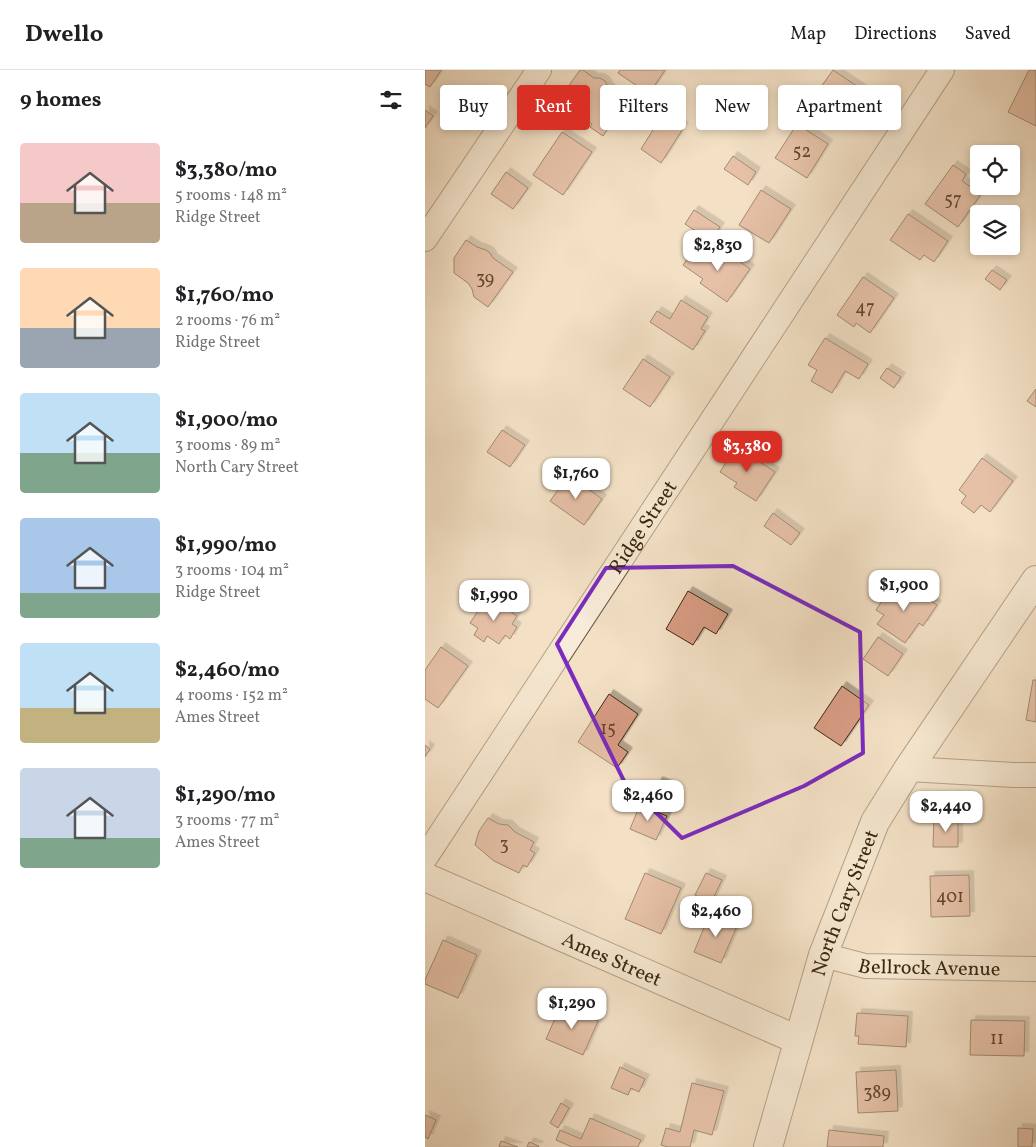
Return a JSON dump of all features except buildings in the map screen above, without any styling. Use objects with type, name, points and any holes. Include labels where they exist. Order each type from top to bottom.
[{"type":"street","points":[[425,240],[539,70]]},
{"type":"street","name":"Ridge Street","points":[[425,858],[942,70]]},
{"type":"street","name":"North Cary Street","points":[[768,1147],[823,955],[875,822],[908,769],[1036,580]]},
{"type":"street","points":[[908,769],[1036,775]]},
{"type":"street","name":"Ames Street","points":[[425,877],[798,1040]]},
{"type":"street","name":"Bellrock Avenue","points":[[823,955],[865,966],[1036,969]]},
{"type":"highlighted area","points":[[733,566],[860,632],[863,753],[804,786],[682,838],[624,781],[557,644],[606,568]]}]
